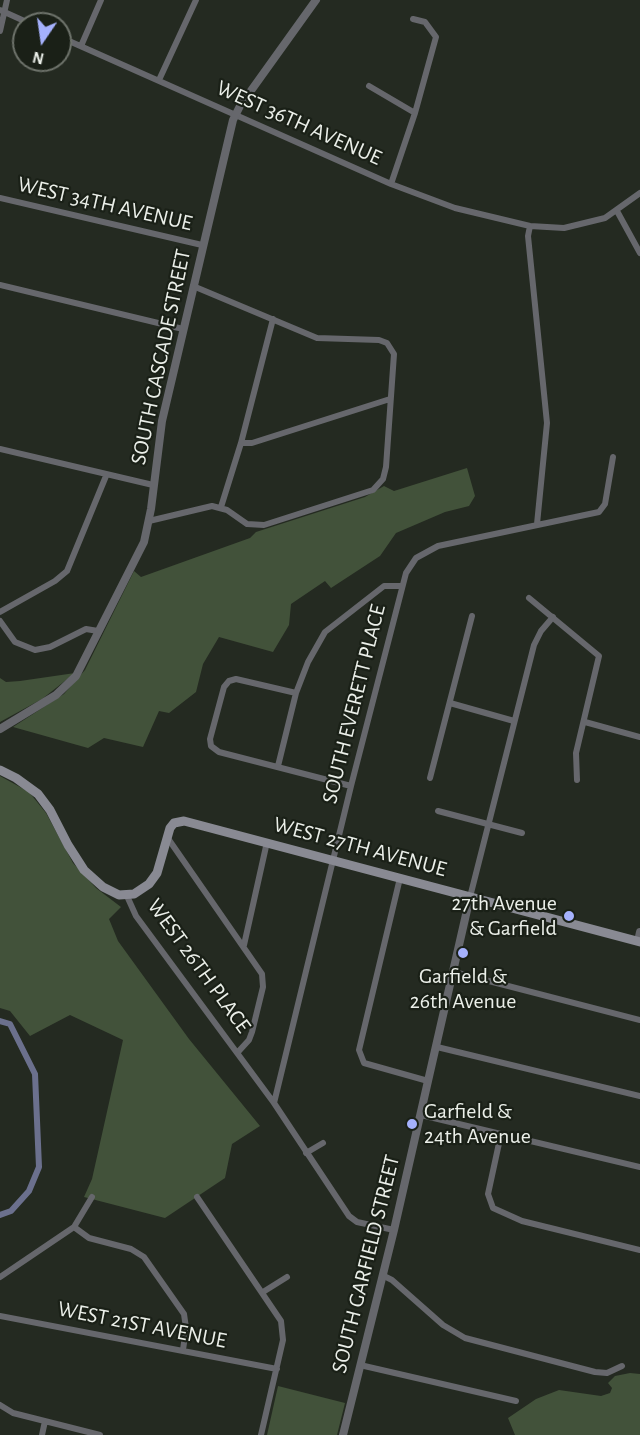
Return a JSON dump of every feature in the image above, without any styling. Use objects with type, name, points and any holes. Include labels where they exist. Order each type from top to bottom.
[{"type":"main road","name":"WEST 26TH PLACE","points":[[0,770],[30,787],[50,810],[84,870],[108,891],[127,896]]},
{"type":"main road","name":"WEST 27TH AVENUE","points":[[167,837],[174,823],[189,822],[400,879],[639,938]]},
{"type":"main road","points":[[127,896],[140,891],[154,878],[167,837]]},
{"type":"street","points":[[0,31],[2,11],[7,0]]},
{"type":"street","points":[[81,46],[101,0]]},
{"type":"street","points":[[159,80],[196,0]]},
{"type":"street","name":"SOUTH CASCADE STREET","points":[[0,729],[70,684],[82,668],[98,631],[138,554],[149,521],[159,435],[202,245],[235,114],[316,0]]},
{"type":"street","points":[[391,184],[415,112],[436,37],[425,22],[413,19]]},
{"type":"street","name":"WEST 36TH AVENUE","points":[[72,42],[391,184],[444,205],[530,226],[552,228],[579,226],[605,218],[618,211],[640,193]]},
{"type":"street","points":[[369,86],[415,112]]},
{"type":"street","name":"WEST 34TH AVENUE","points":[[0,198],[202,245]]},
{"type":"street","points":[[618,211],[640,253]]},
{"type":"street","points":[[530,226],[528,236],[547,423],[537,524]]},
{"type":"street","points":[[0,285],[183,329]]},
{"type":"street","points":[[149,521],[212,506],[221,507],[247,524],[264,525],[364,494],[380,484],[385,474],[394,354],[387,343],[378,340],[317,338],[193,286]]},
{"type":"street","points":[[221,507],[241,443],[273,319]]},
{"type":"street","points":[[241,443],[252,443],[390,399]]},
{"type":"street","points":[[0,450],[153,485]]},
{"type":"street","name":"SOUTH EVERETT PLACE","points":[[274,1102],[402,586],[411,565],[432,548],[537,524],[593,515],[603,509],[613,457]]},
{"type":"street","points":[[0,612],[55,581],[67,571],[106,476]]},
{"type":"street","points":[[278,766],[296,693],[311,655],[325,632],[384,586],[402,586]]},
{"type":"street","points":[[529,598],[599,656],[576,753],[577,780]]},
{"type":"street","points":[[430,778],[472,616]]},
{"type":"street","name":"SOUTH GARFIELD STREET","points":[[343,1435],[394,1230],[487,824],[534,645],[541,631],[553,617]]},
{"type":"street","points":[[0,621],[15,642],[35,650],[50,647],[86,629],[98,631]]},
{"type":"street","points":[[296,693],[236,679],[229,681],[224,687],[211,746],[219,752],[351,786]]},
{"type":"street","points":[[450,703],[514,721]]},
{"type":"street","points":[[585,722],[640,737]]},
{"type":"street","points":[[438,811],[522,832]]},
{"type":"street","points":[[167,837],[258,966],[262,979],[252,1032],[249,1040],[238,1052]]},
{"type":"street","points":[[244,945],[267,842]]},
{"type":"street","points":[[400,879],[358,1050],[361,1059],[370,1065],[428,1081]]},
{"type":"street","name":"WEST 26TH PLACE","points":[[127,896],[136,916],[274,1102],[349,1216],[357,1222],[394,1230]]},
{"type":"street","points":[[454,972],[640,1020]]},
{"type":"street","points":[[437,1047],[640,1096]]},
{"type":"street","points":[[421,1115],[640,1167]]},
{"type":"street","points":[[501,1134],[488,1194],[493,1208],[522,1221],[640,1251]]},
{"type":"street","points":[[306,1153],[323,1143]]},
{"type":"street","points":[[0,1277],[74,1227],[92,1197]]},
{"type":"street","points":[[197,1197],[278,1315],[283,1331],[277,1369],[261,1435]]},
{"type":"street","points":[[74,1227],[89,1238],[131,1248],[144,1257],[184,1314],[186,1328],[183,1350]]},
{"type":"street","points":[[382,1275],[392,1280],[443,1325],[471,1341],[595,1372],[607,1373],[622,1366]]},
{"type":"street","points":[[263,1292],[286,1277]]},
{"type":"street","name":"WEST 21ST AVENUE","points":[[0,1316],[277,1369]]},
{"type":"street","points":[[360,1365],[516,1401]]},
{"type":"street","points":[[0,1405],[12,1413],[100,1435]]},
{"type":"street","points":[[42,1435],[45,1421]]},
{"type":"green space","points":[[467,468],[475,496],[469,506],[445,512],[396,533],[380,556],[331,588],[325,581],[291,604],[289,625],[273,652],[219,637],[203,664],[196,692],[169,713],[159,711],[143,747],[104,738],[88,748],[13,727],[64,694],[85,670],[134,571],[141,577],[250,538],[256,532],[365,497],[384,486],[394,491]]},
{"type":"green space","points":[[75,673],[42,699],[0,722],[0,678],[6,682]]},
{"type":"green space","points":[[0,776],[29,792],[46,813],[73,863],[96,888],[121,907],[109,919],[118,941],[189,1039],[260,1126],[232,1144],[225,1178],[165,1218],[84,1197],[92,1179],[123,1040],[70,1015],[30,1036],[10,1011],[0,1008]]},
{"type":"green space","points":[[640,1374],[640,1435],[515,1435],[508,1418],[536,1399],[559,1390],[601,1396],[610,1393],[612,1388],[608,1383],[615,1376]]},
{"type":"green space","points":[[278,1386],[345,1403],[337,1435],[267,1435]]},
{"type":"waterway","points":[[0,1021],[10,1024],[35,1074],[39,1167],[29,1191],[11,1211],[0,1215]]},
{"type":"place","name":"27th Avenue & Garfield","points":[[569,916]]},
{"type":"place","name":"Garfield & 26th Avenue","points":[[463,953]]},
{"type":"place","name":"Garfield & 24th Avenue","points":[[412,1124]]}]
